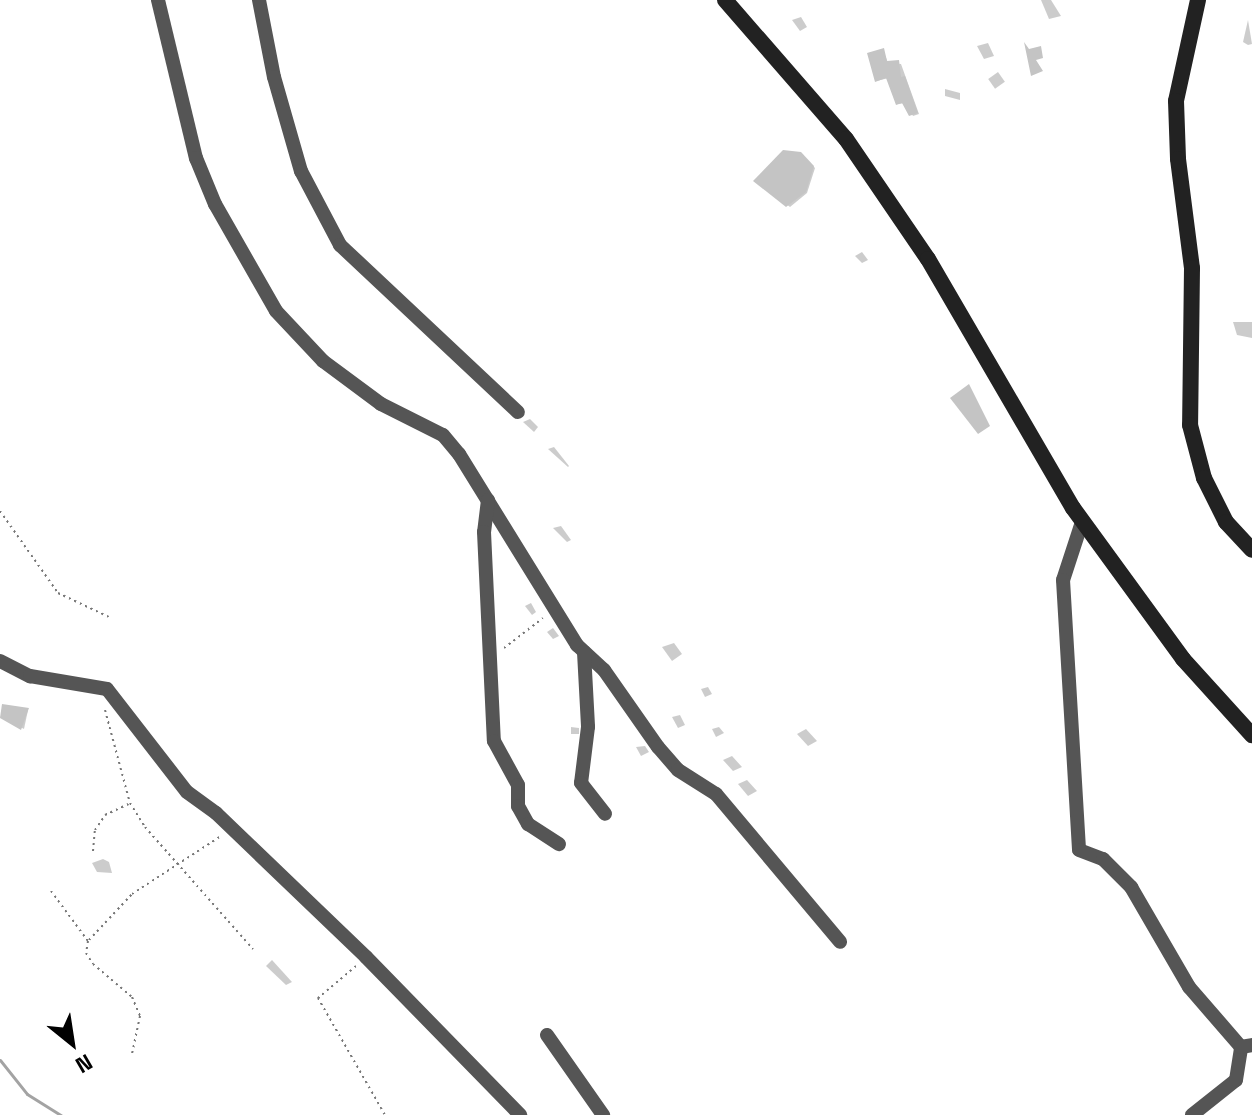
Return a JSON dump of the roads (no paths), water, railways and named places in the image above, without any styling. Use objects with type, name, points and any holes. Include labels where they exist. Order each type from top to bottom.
[{"type":"street","points":[[158,0],[196,158],[215,204],[276,311],[323,361],[381,404],[443,435],[488,500],[554,610],[584,652],[604,670],[658,747],[678,770],[716,794],[840,942]]},
{"type":"street","points":[[259,0],[274,77],[301,171],[340,245],[518,412]]},
{"type":"street","points":[[725,0],[846,139],[928,259],[1082,522],[1183,659],[1252,735]]},
{"type":"street","points":[[1198,0],[1176,101],[1178,159],[1192,268],[1190,425],[1204,478],[1226,522],[1252,550]]},
{"type":"street","points":[[488,500],[484,532],[494,741],[518,785],[518,806],[528,824],[559,844]]},
{"type":"street","points":[[1082,522],[1063,580],[1079,850],[1103,859],[1131,887],[1189,987],[1247,1046],[1236,1080],[1192,1115]]},
{"type":"street","points":[[584,652],[588,727],[581,783],[605,814]]},
{"type":"street","points":[[0,661],[30,676],[107,689],[155,757],[366,957],[520,1115]]},
{"type":"street","points":[[547,1035],[603,1115]]},
{"type":"waterway","points":[[0,1060],[27,1094],[61,1115]]}]
